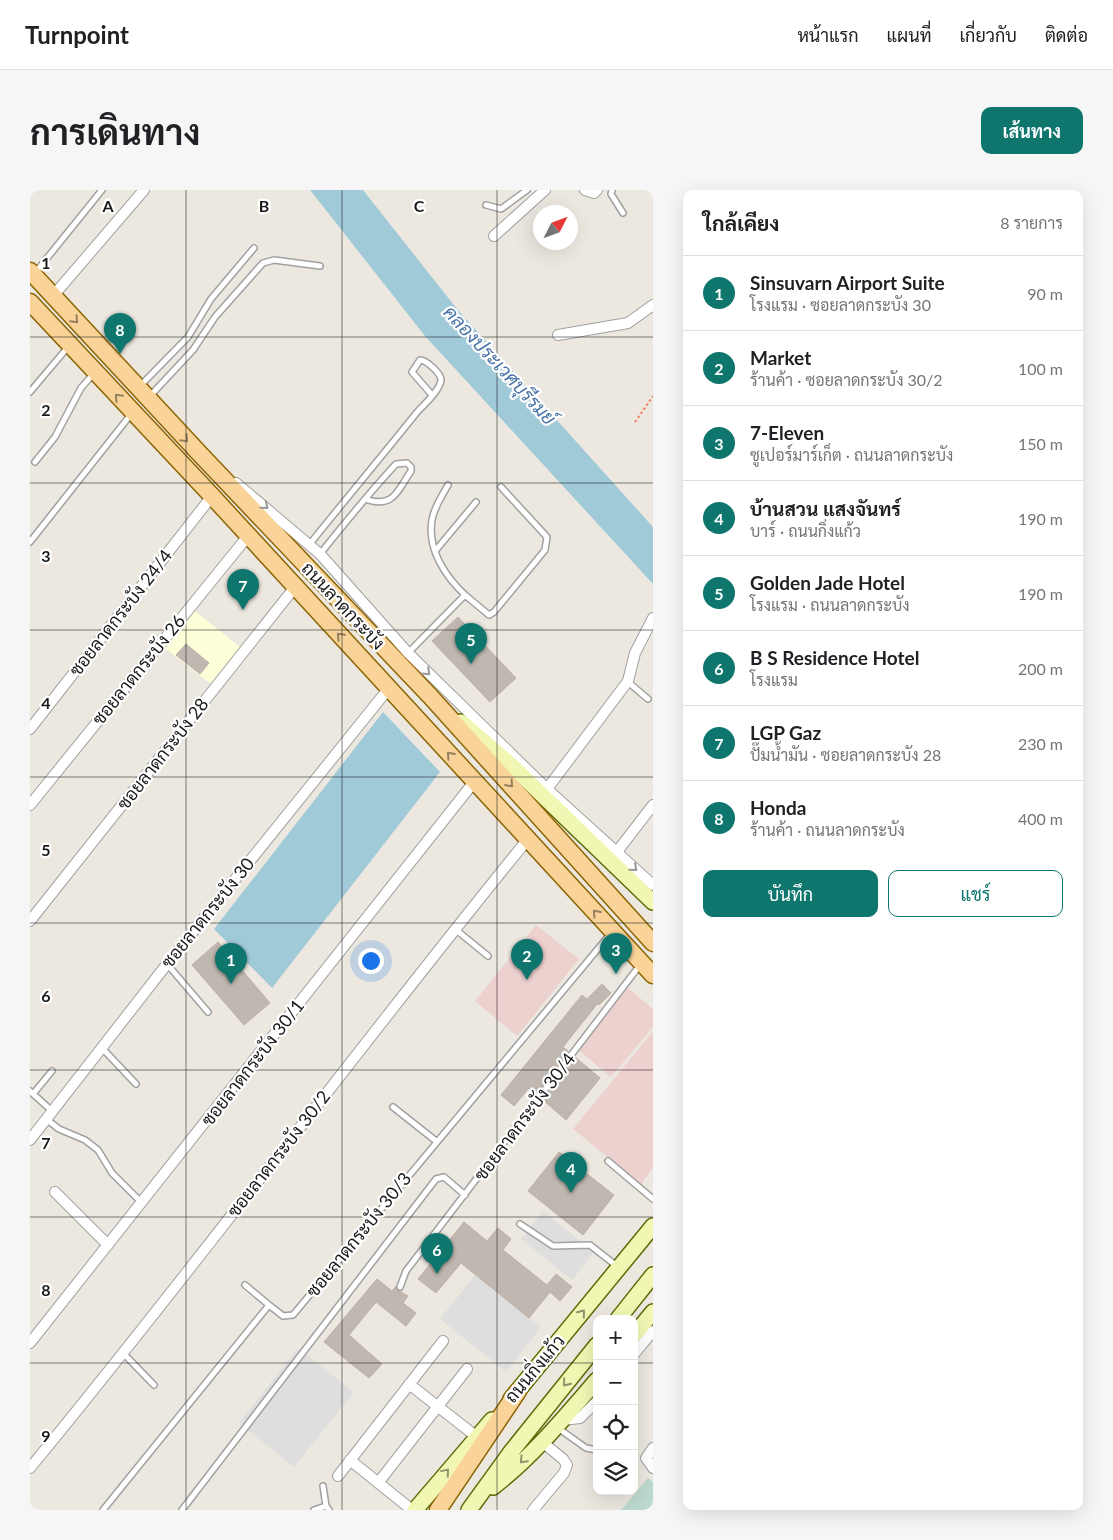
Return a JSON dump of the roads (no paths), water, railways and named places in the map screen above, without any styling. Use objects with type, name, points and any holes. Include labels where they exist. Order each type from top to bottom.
[{"type":"main road","name":"ถนนลาดกระบัง","points":[[32,273],[165,417],[430,696],[653,943]]},
{"type":"main road","name":"ถนนลาดกระบัง","points":[[30,302],[132,413],[212,496],[653,974]]},
{"type":"main road","points":[[151,433],[165,417]]},
{"type":"main road","points":[[430,696],[511,765],[653,902]]},
{"type":"main road","name":"ถนนกิ่งแก้ว","points":[[414,1510],[518,1391],[653,1226]]},
{"type":"main road","points":[[621,1315],[653,1275]]},
{"type":"main road","points":[[638,1330],[653,1312]]},
{"type":"main road","name":"ถนนกิ่งแก้ว","points":[[469,1510],[482,1495],[511,1452],[593,1350]]},
{"type":"main road","points":[[482,1495],[511,1473],[593,1384]]},
{"type":"main road","points":[[438,1510],[518,1391]]},
{"type":"street","points":[[494,236],[545,190]]},
{"type":"street","points":[[585,190],[594,193],[597,190]]},
{"type":"street","points":[[53,296],[142,191]]},
{"type":"street","points":[[558,335],[628,323],[653,305]]},
{"type":"street","points":[[200,454],[268,508],[320,554],[408,653],[547,789],[653,885]]},
{"type":"street","name":"ซอยลาดกระบัง 24/4","points":[[30,729],[212,496]]},
{"type":"street","name":"ซอยลาดกระบัง 26","points":[[30,805],[248,536]]},
{"type":"street","name":"ซอยลาดกระบัง 28","points":[[30,921],[295,587]]},
{"type":"street","points":[[547,789],[628,681],[635,653],[653,618]]},
{"type":"street","name":"ซอยลาดกระบัง 30","points":[[30,1140],[389,688]]},
{"type":"street","name":"ซอยลาดกระบัง 30/1","points":[[30,1343],[474,782]]},
{"type":"street","points":[[616,853],[653,805]]},
{"type":"street","name":"ซอยลาดกระบัง 30/2","points":[[30,1468],[123,1353],[455,928],[528,839]]},
{"type":"street","points":[[55,1192],[108,1245]]},
{"type":"street","points":[[638,1349],[653,1330]]},
{"type":"street","points":[[338,1476],[442,1341]]},
{"type":"street","points":[[378,1483],[467,1369]]},
{"type":"street","points":[[409,1384],[477,1437]]},
{"type":"street","points":[[559,1423],[580,1418],[593,1405]]},
{"type":"street","points":[[533,1510],[564,1473],[567,1465],[563,1459],[541,1441]]},
{"type":"street","points":[[653,1448],[646,1458],[653,1468]]},
{"type":"street","points":[[350,1460],[414,1510]]},
{"type":"lane","points":[[32,273],[102,190]]},
{"type":"lane","points":[[486,204],[501,210],[527,190]]},
{"type":"lane","points":[[612,190],[611,194],[623,213]]},
{"type":"lane","points":[[143,393],[188,337],[211,299],[254,248]]},
{"type":"lane","points":[[143,393],[193,350],[215,317],[263,263],[274,260],[320,266]]},
{"type":"lane","points":[[30,392],[70,345]]},
{"type":"lane","points":[[308,545],[432,395],[441,381],[426,361],[420,360],[412,368],[412,372],[432,395]]},
{"type":"lane","points":[[35,462],[55,438],[81,388],[94,372]]},
{"type":"lane","points":[[30,542],[132,413]]},
{"type":"lane","points":[[320,554],[365,499],[396,464],[408,463],[411,471],[390,501],[378,504],[365,499]]},
{"type":"lane","points":[[448,485],[436,507],[432,521],[436,550],[443,572],[464,595],[489,616],[520,582],[545,550],[547,543],[547,537],[501,487]]},
{"type":"lane","points":[[436,550],[476,502]]},
{"type":"lane","points":[[408,653],[464,595]]},
{"type":"lane","points":[[628,681],[648,699]]},
{"type":"lane","points":[[455,928],[488,956]]},
{"type":"lane","name":"ซอยลาดกระบัง 30/3","points":[[245,1285],[283,1316],[293,1315],[612,931]]},
{"type":"lane","name":"ซอยลาดกระบัง 30/4","points":[[400,1287],[406,1271],[642,962]]},
{"type":"lane","points":[[168,964],[208,1012]]},
{"type":"lane","points":[[102,1048],[136,1084]]},
{"type":"lane","points":[[52,1071],[32,1093],[59,1129],[84,1140],[98,1150],[112,1173],[142,1203]]},
{"type":"lane","points":[[393,1107],[436,1141]]},
{"type":"lane","points":[[608,1161],[653,1199]]},
{"type":"lane","points":[[182,1510],[436,1179],[444,1178],[465,1195]]},
{"type":"lane","points":[[520,1224],[553,1246],[590,1245],[619,1268]]},
{"type":"lane","points":[[103,1510],[269,1305]]},
{"type":"lane","points":[[123,1353],[154,1385]]},
{"type":"lane","points":[[559,1423],[586,1448],[593,1449]]},
{"type":"lane","points":[[314,1510],[328,1508],[322,1486]]},
{"type":"water","name":"คลองประเวศบุรีรมย์","points":[[310,190],[363,190],[457,309],[653,527],[653,584],[425,336]]},
{"type":"water","points":[[383,712],[440,772],[272,988],[214,929]]},
{"type":"place","name":"Honda","points":[[120,354]]},
{"type":"place","name":"LGP Gaz","points":[[243,610]]},
{"type":"place","name":"Golden Jade Hotel","points":[[471,664]]},
{"type":"place","name":"7-Eleven","points":[[616,974]]},
{"type":"place","name":"Market","points":[[527,980]]},
{"type":"place","name":"Sinsuvarn Airport Suite","points":[[231,984]]},
{"type":"place","name":"บ้านสวน แสงจันทร์","points":[[571,1193]]},
{"type":"place","name":"B S Residence Hotel","points":[[437,1274]]}]
